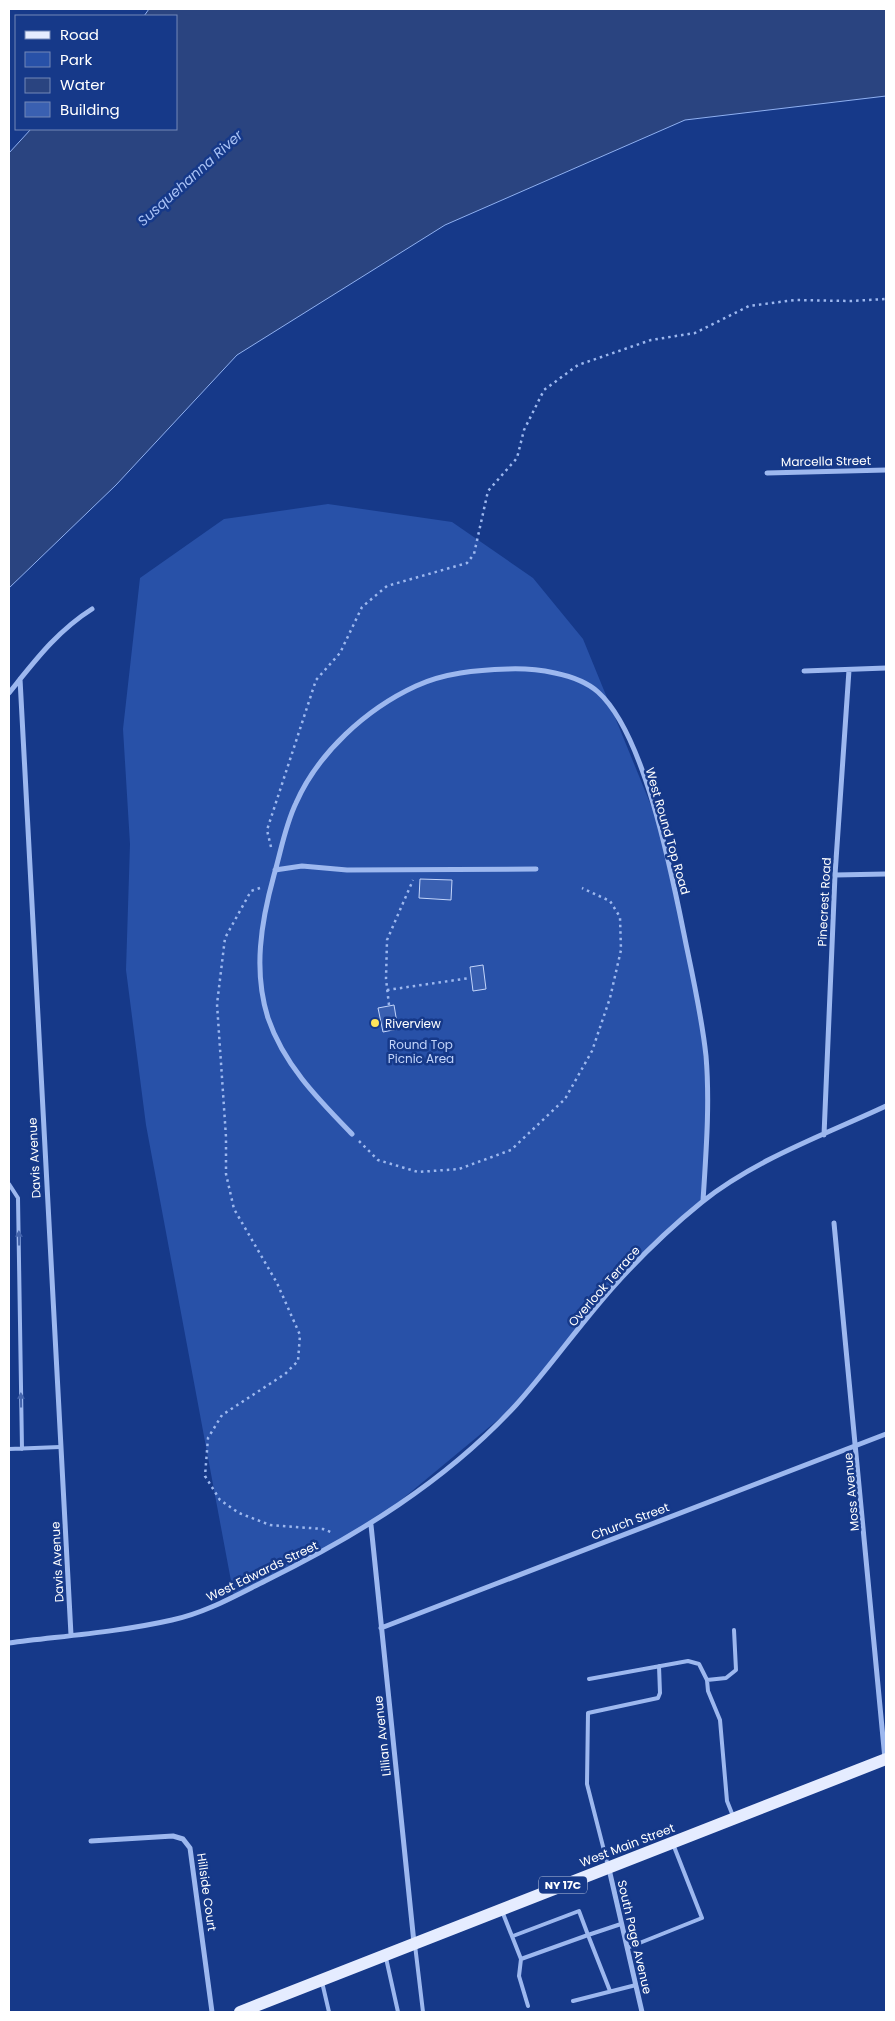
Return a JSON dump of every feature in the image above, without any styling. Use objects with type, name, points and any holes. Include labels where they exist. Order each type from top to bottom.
[{"type":"main road","name":"West Main Street","points":[[240,2012],[608,1866],[886,1759]]},
{"type":"street","name":"Marcella Street","points":[[767,473],[886,470]]},
{"type":"street","points":[[9,693],[47,646],[71,622],[92,609]]},
{"type":"street","name":"West Round Top Road","points":[[352,1134],[305,1085],[284,1054],[268,1017],[260,978],[260,944],[271,885],[289,820],[308,781],[344,735],[372,713],[418,685],[459,672],[520,668],[545,671],[566,676],[595,689],[613,708],[630,740],[642,771],[676,896],[701,1015],[706,1059],[708,1127],[703,1201]]},
{"type":"street","points":[[804,671],[886,668]]},
{"type":"street","name":"Pinecrest Road","points":[[824,1135],[836,875],[850,670]]},
{"type":"street","name":"Davis Avenue","points":[[20,679],[71,1635]]},
{"type":"street","points":[[275,870],[302,866],[347,870],[536,869]]},
{"type":"street","points":[[836,875],[886,874]]},
{"type":"street","name":"Overlook Terrace","points":[[371,1525],[444,1473],[483,1438],[517,1404],[614,1286],[644,1254],[703,1201],[746,1172],[886,1106]]},
{"type":"street","name":"Moss Avenue","points":[[834,1223],[886,1759]]},
{"type":"street","name":"Church Street","points":[[381,1628],[886,1434]]},
{"type":"street","name":"West Edwards Street","points":[[9,1643],[174,1620],[215,1606],[320,1554],[371,1525]]},
{"type":"street","name":"Lillian Avenue","points":[[371,1525],[414,1944]]},
{"type":"street","name":"Hillside Court","points":[[91,1841],[173,1836],[183,1839],[190,1848],[192,1851],[212,2012]]},
{"type":"street","name":"South Page Avenue","points":[[608,1866],[642,2012]]},
{"type":"lane","points":[[9,1184],[18,1198],[22,1449]]},
{"type":"lane","points":[[9,1450],[60,1448]]},
{"type":"lane","points":[[707,1680],[726,1678],[736,1670],[734,1630]]},
{"type":"lane","points":[[588,1679],[688,1661],[699,1664],[707,1680],[708,1691],[720,1720],[727,1801],[734,1818]]},
{"type":"lane","points":[[608,1866],[587,1784],[588,1713],[658,1698],[660,1693],[659,1666]]},
{"type":"lane","points":[[627,1948],[702,1918],[672,1842]]},
{"type":"lane","points":[[502,1909],[521,1959],[519,1976],[528,2006]]},
{"type":"lane","points":[[512,1936],[579,1911],[610,1991]]},
{"type":"lane","points":[[521,1959],[621,1924]]},
{"type":"lane","points":[[414,1944],[423,2012]]},
{"type":"lane","points":[[386,1955],[398,2012]]},
{"type":"lane","points":[[322,1980],[329,2012]]},
{"type":"lane","points":[[573,2001],[636,1985]]},
{"type":"path","points":[[275,870],[267,830],[316,680],[340,653],[362,607],[387,586],[466,563],[474,554],[488,490],[516,458],[524,430],[544,390],[578,365],[651,340],[695,332],[749,306],[794,300],[850,301],[886,299]]},
{"type":"path","points":[[389,1005],[386,966],[388,934],[418,869]]},
{"type":"path","points":[[271,885],[251,891],[225,938],[217,1004],[226,1137],[226,1174],[234,1209],[277,1283],[300,1335],[298,1361],[285,1374],[222,1416],[208,1438],[205,1476],[220,1500],[239,1514],[270,1525],[323,1529],[347,1537]]},
{"type":"path","points":[[352,1134],[378,1160],[418,1172],[459,1169],[511,1150],[565,1100],[592,1051],[610,998],[621,950],[620,917],[610,901],[582,888]]},
{"type":"path","points":[[387,990],[470,978]]},
{"type":"green space","name":"Round Top Picnic Area","points":[[328,504],[452,522],[533,578],[583,639],[657,820],[701,1015],[708,1127],[703,1201],[614,1286],[517,1404],[371,1525],[234,1597],[146,1125],[126,970],[130,844],[123,729],[140,578],[224,519]]},
{"type":"water","name":"Susquehanna River","points":[[149,9],[886,9],[886,96],[685,120],[445,225],[237,355],[116,485],[9,588],[9,153],[30,130],[178,130],[178,15],[145,15]]},
{"type":"building","points":[[420,879],[452,880],[451,900],[419,898]]},
{"type":"building","points":[[483,965],[486,989],[473,991],[470,967]]},
{"type":"building","points":[[394,1005],[398,1029],[383,1032],[378,1008]]},
{"type":"place","name":"Riverview","points":[[375,1023]]}]
